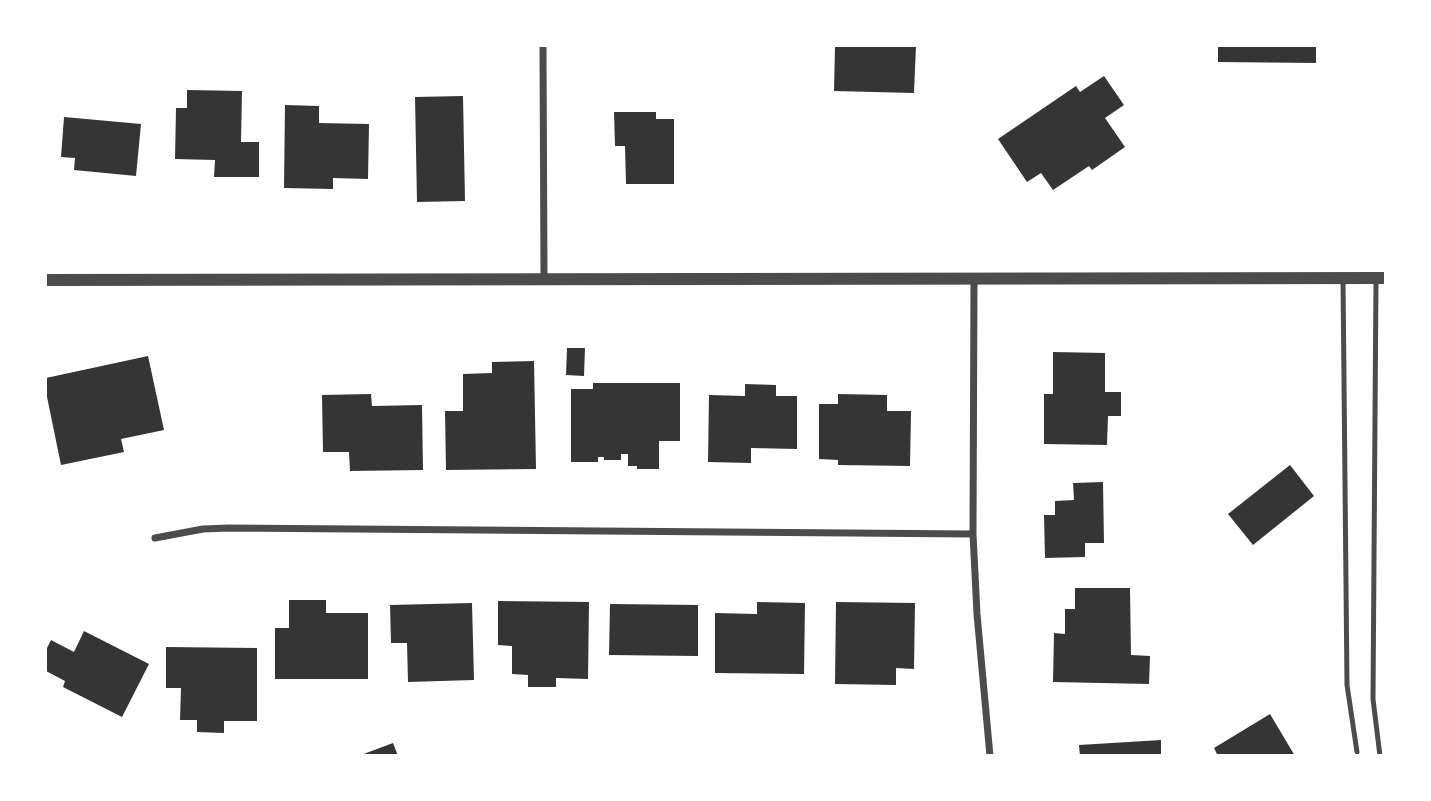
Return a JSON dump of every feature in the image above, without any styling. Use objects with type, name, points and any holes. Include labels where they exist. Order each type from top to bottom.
[{"type":"street","points":[[543,46],[544,279]]},
{"type":"street","points":[[46,280],[1381,278]]},
{"type":"street","points":[[974,279],[973,534],[977,614],[990,755]]},
{"type":"street","points":[[155,538],[204,529],[229,528],[973,534]]},
{"type":"lane","points":[[1380,755],[1373,699],[1381,278]]},
{"type":"lane","points":[[1343,279],[1347,685],[1357,752]]},
{"type":"building","points":[[835,46],[916,46],[914,93],[834,91]]},
{"type":"building","points":[[1218,46],[1316,46],[1316,63],[1218,62]]},
{"type":"building","points":[[1104,76],[1124,105],[1105,118],[1125,147],[1092,170],[1089,166],[1053,190],[1041,173],[1027,182],[998,139],[1076,86],[1080,92]]},
{"type":"building","points":[[187,90],[242,91],[241,142],[259,142],[259,177],[214,177],[215,160],[175,159],[176,108],[187,108]]},
{"type":"building","points":[[463,96],[465,201],[417,202],[415,97]]},
{"type":"building","points":[[285,105],[319,106],[319,123],[369,124],[368,179],[333,178],[333,189],[284,188]]},
{"type":"building","points":[[614,112],[656,112],[656,119],[674,119],[674,184],[626,184],[625,146],[615,146]]},
{"type":"building","points":[[64,117],[141,124],[136,176],[74,170],[75,158],[61,157]]},
{"type":"building","points":[[567,348],[585,348],[584,376],[566,375]]},
{"type":"building","points":[[1053,352],[1105,353],[1105,392],[1121,392],[1121,416],[1108,416],[1107,445],[1044,444],[1044,394],[1053,394]]},
{"type":"building","points":[[148,356],[164,430],[121,439],[124,452],[61,465],[46,392],[46,378]]},
{"type":"building","points":[[534,361],[536,469],[446,470],[445,411],[463,411],[463,374],[492,373],[492,362]]},
{"type":"building","points":[[593,383],[680,383],[680,441],[659,441],[659,469],[637,469],[637,466],[628,466],[628,454],[621,454],[621,460],[604,460],[604,457],[598,457],[598,462],[571,462],[571,389],[593,389]]},
{"type":"building","points":[[745,384],[776,385],[776,396],[797,396],[797,449],[751,448],[751,463],[708,462],[709,395],[745,396]]},
{"type":"building","points":[[371,394],[372,406],[422,405],[423,470],[350,471],[349,452],[323,452],[322,395]]},
{"type":"building","points":[[838,394],[887,395],[887,411],[911,411],[910,466],[838,465],[838,460],[819,459],[819,404],[838,404]]},
{"type":"building","points":[[1290,465],[1314,496],[1253,545],[1228,514]]},
{"type":"building","points":[[1103,482],[1104,543],[1085,543],[1085,557],[1045,558],[1044,515],[1055,515],[1055,501],[1074,500],[1073,483]]},
{"type":"building","points":[[1075,588],[1130,588],[1131,655],[1150,656],[1149,684],[1053,682],[1054,633],[1065,634],[1065,609],[1075,609]]},
{"type":"building","points":[[289,600],[326,600],[326,613],[368,613],[368,679],[275,679],[275,628],[289,628]]},
{"type":"building","points":[[498,601],[589,602],[588,679],[556,678],[556,687],[528,687],[528,675],[512,674],[512,646],[498,645]]},
{"type":"building","points":[[757,602],[805,603],[804,674],[715,673],[715,613],[757,614]]},
{"type":"building","points":[[836,602],[915,603],[914,669],[896,668],[896,685],[835,684]]},
{"type":"building","points":[[472,603],[474,680],[408,682],[407,643],[391,643],[390,605]]},
{"type":"building","points":[[610,604],[698,605],[698,656],[609,655]]},
{"type":"building","points":[[84,631],[149,664],[122,717],[63,687],[65,681],[46,671],[46,650],[51,640],[74,652]]},
{"type":"building","points":[[166,647],[257,648],[257,721],[224,721],[224,733],[197,732],[197,720],[180,720],[181,688],[166,688]]},
{"type":"building","points":[[1270,714],[1295,756],[1218,756],[1214,748]]},
{"type":"building","points":[[1161,740],[1161,756],[1080,756],[1079,745]]},
{"type":"building","points":[[393,743],[398,756],[361,756],[361,755]]}]
